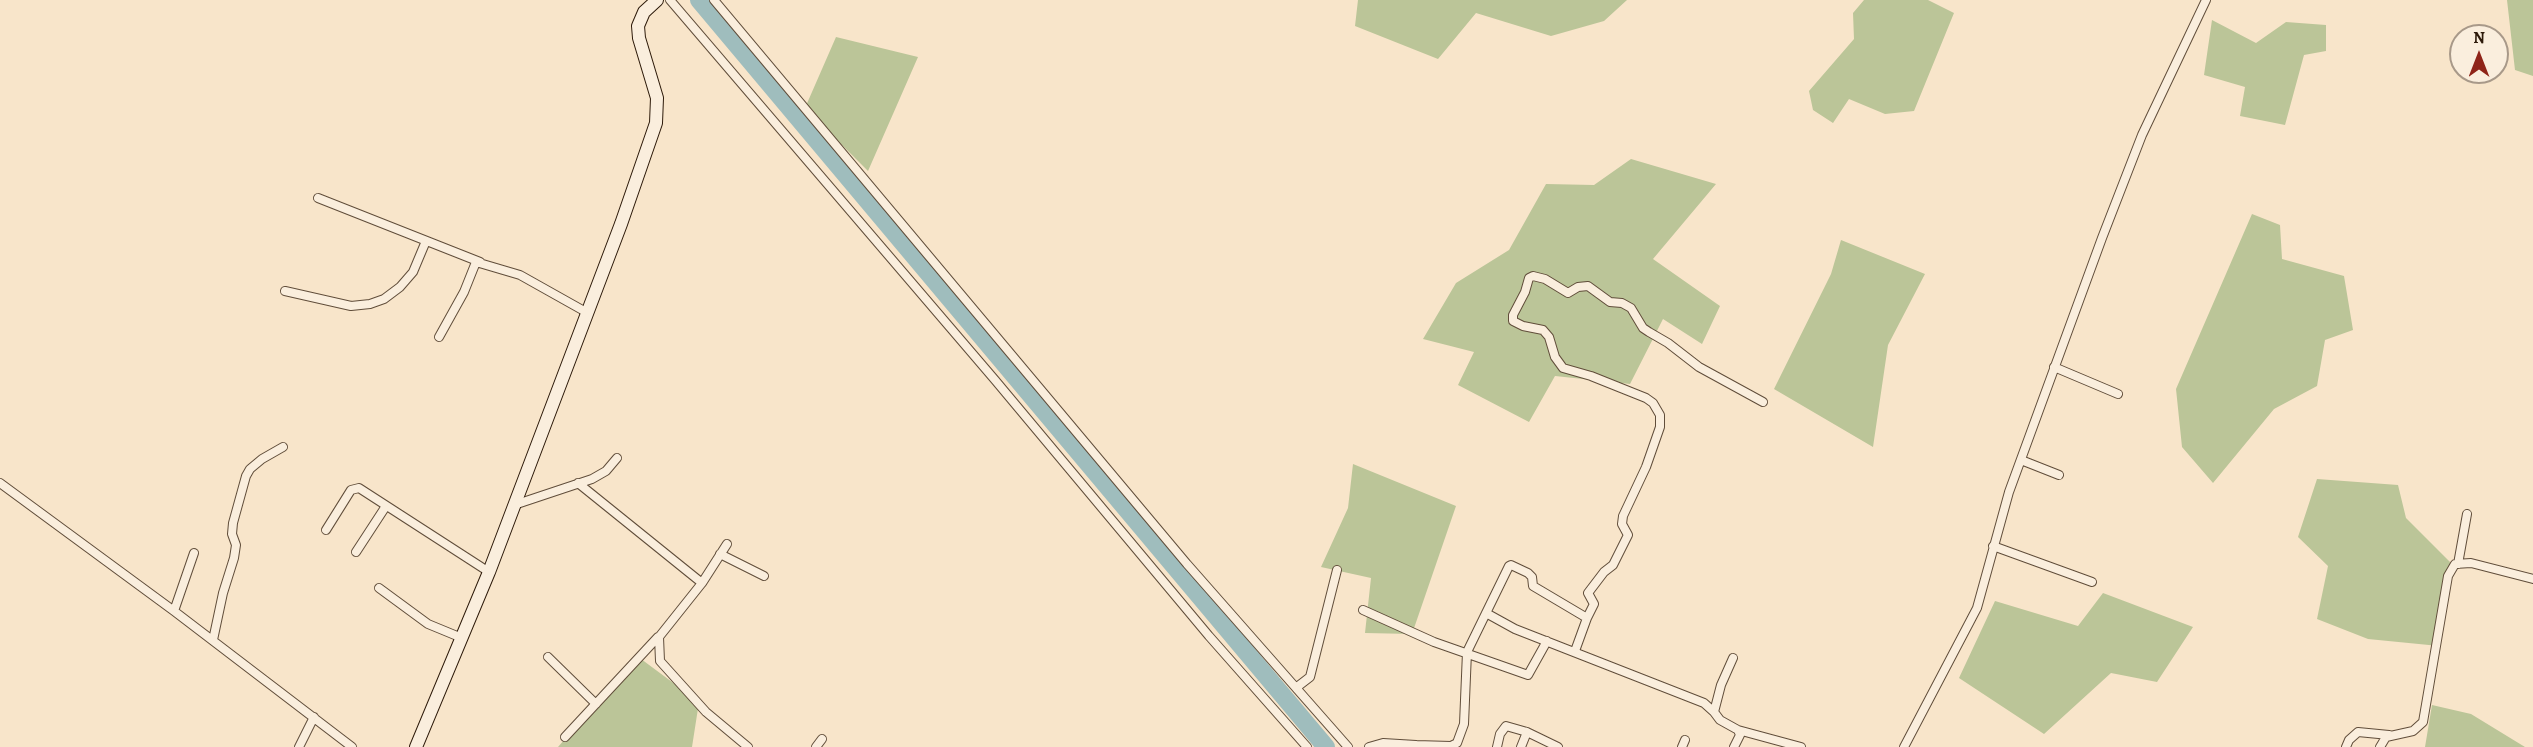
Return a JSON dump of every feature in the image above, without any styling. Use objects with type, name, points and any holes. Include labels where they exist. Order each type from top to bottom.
[{"type":"main road","points":[[417,747],[489,572],[621,224],[656,123],[657,98],[639,38],[638,26],[644,12],[657,0]]},
{"type":"street","points":[[670,0],[995,380],[1209,636],[1307,747]]},
{"type":"street","points":[[714,0],[1187,564],[1348,747]]},
{"type":"street","points":[[1904,747],[1977,608],[1993,546],[2054,367],[2142,135],[2206,0]]},
{"type":"street","points":[[318,198],[480,262],[520,275],[586,312]]},
{"type":"street","points":[[285,291],[351,306],[370,304],[384,299],[400,287],[412,272],[426,241]]},
{"type":"street","points":[[439,337],[464,292],[474,264],[480,262]]},
{"type":"street","points":[[1575,651],[1594,604],[1588,593],[1604,572],[1613,565],[1628,535],[1622,524],[1623,516],[1657,440],[1660,415],[1653,403],[1634,391],[1563,368],[1557,362],[1549,337],[1543,330],[1523,326],[1513,321],[1513,315],[1525,292],[1529,278],[1533,276],[1545,279],[1568,293],[1578,287],[1588,286],[1610,302],[1622,303],[1636,314],[1643,328],[1668,343],[1699,367],[1763,402]]},
{"type":"street","points":[[2054,367],[2118,394]]},
{"type":"street","points":[[213,640],[223,593],[234,558],[236,545],[232,534],[233,523],[246,476],[250,469],[262,459],[283,447]]},
{"type":"street","points":[[514,506],[592,479],[606,471],[617,458]]},
{"type":"street","points":[[2021,460],[2059,475]]},
{"type":"street","points":[[0,483],[213,640],[352,747]]},
{"type":"street","points":[[578,483],[702,583]]},
{"type":"street","points":[[326,530],[354,488],[359,488],[489,572]]},
{"type":"street","points":[[357,552],[386,506]]},
{"type":"street","points":[[2458,564],[2467,514]]},
{"type":"street","points":[[565,737],[659,637],[702,583],[727,544]]},
{"type":"street","points":[[1993,546],[2092,582]]},
{"type":"street","points":[[174,611],[194,553]]},
{"type":"street","points":[[720,554],[764,576]]},
{"type":"street","points":[[2346,747],[2349,740],[2358,732],[2390,735],[2413,731],[2423,722],[2450,570],[2458,564],[2471,563],[2533,579]]},
{"type":"street","points":[[1369,747],[1383,743],[1451,746],[1457,743],[1464,724],[1467,652],[1509,566],[1533,577],[1533,586],[1587,618]]},
{"type":"street","points":[[1296,687],[1310,677],[1337,570]]},
{"type":"street","points":[[379,588],[428,624],[462,638]]},
{"type":"street","points":[[1363,610],[1434,642],[1528,675],[1547,640]]},
{"type":"street","points":[[1486,613],[1515,629],[1704,703],[1720,720],[1738,730],[1801,747]]},
{"type":"street","points":[[659,637],[660,661],[706,712],[748,747]]},
{"type":"street","points":[[548,657],[596,704]]},
{"type":"street","points":[[1714,712],[1721,685],[1733,658]]},
{"type":"street","points":[[299,747],[314,717]]},
{"type":"street","points":[[1497,747],[1500,734],[1506,726],[1527,732],[1558,747]]},
{"type":"street","points":[[1734,747],[1740,735],[1738,730]]},
{"type":"street","points":[[1521,747],[1527,732]]},
{"type":"street","points":[[2380,747],[2382,740],[2390,735]]},
{"type":"street","points":[[816,747],[822,739]]},
{"type":"green space","points":[[1358,0],[1627,0],[1604,21],[1551,36],[1476,13],[1438,59],[1355,26]]},
{"type":"green space","points":[[1864,0],[1928,0],[1954,13],[1914,111],[1885,114],[1849,99],[1833,123],[1813,110],[1809,91],[1854,39],[1853,13]]},
{"type":"green space","points":[[2507,0],[2533,0],[2533,76],[2515,70]]},
{"type":"green space","points":[[2212,20],[2256,43],[2286,22],[2326,25],[2326,51],[2304,55],[2285,125],[2240,116],[2245,87],[2204,75]]},
{"type":"green space","points":[[836,37],[918,57],[868,171],[805,108]]},
{"type":"green space","points":[[1631,159],[1716,184],[1653,259],[1720,306],[1702,344],[1663,319],[1630,384],[1555,376],[1529,422],[1458,385],[1474,352],[1423,339],[1456,283],[1509,250],[1546,184],[1594,185]]},
{"type":"green space","points":[[2252,214],[2280,225],[2282,259],[2344,276],[2353,330],[2325,340],[2317,386],[2274,409],[2213,483],[2182,447],[2176,389]]},
{"type":"green space","points":[[1841,240],[1925,274],[1888,345],[1873,447],[1774,389],[1831,274]]},
{"type":"green space","points":[[1353,464],[1456,506],[1412,634],[1365,633],[1371,578],[1321,567],[1348,508]]},
{"type":"green space","points":[[2317,479],[2398,485],[2406,518],[2454,566],[2439,646],[2368,639],[2317,619],[2328,566],[2298,537]]},
{"type":"green space","points":[[2103,593],[2193,627],[2157,682],[2111,673],[2044,734],[1959,678],[1995,601],[2078,626]]},
{"type":"green space","points":[[637,656],[699,702],[692,747],[558,747]]},
{"type":"green space","points":[[2432,705],[2471,714],[2525,747],[2425,747]]},
{"type":"waterway","points":[[699,0],[1326,747]]}]
